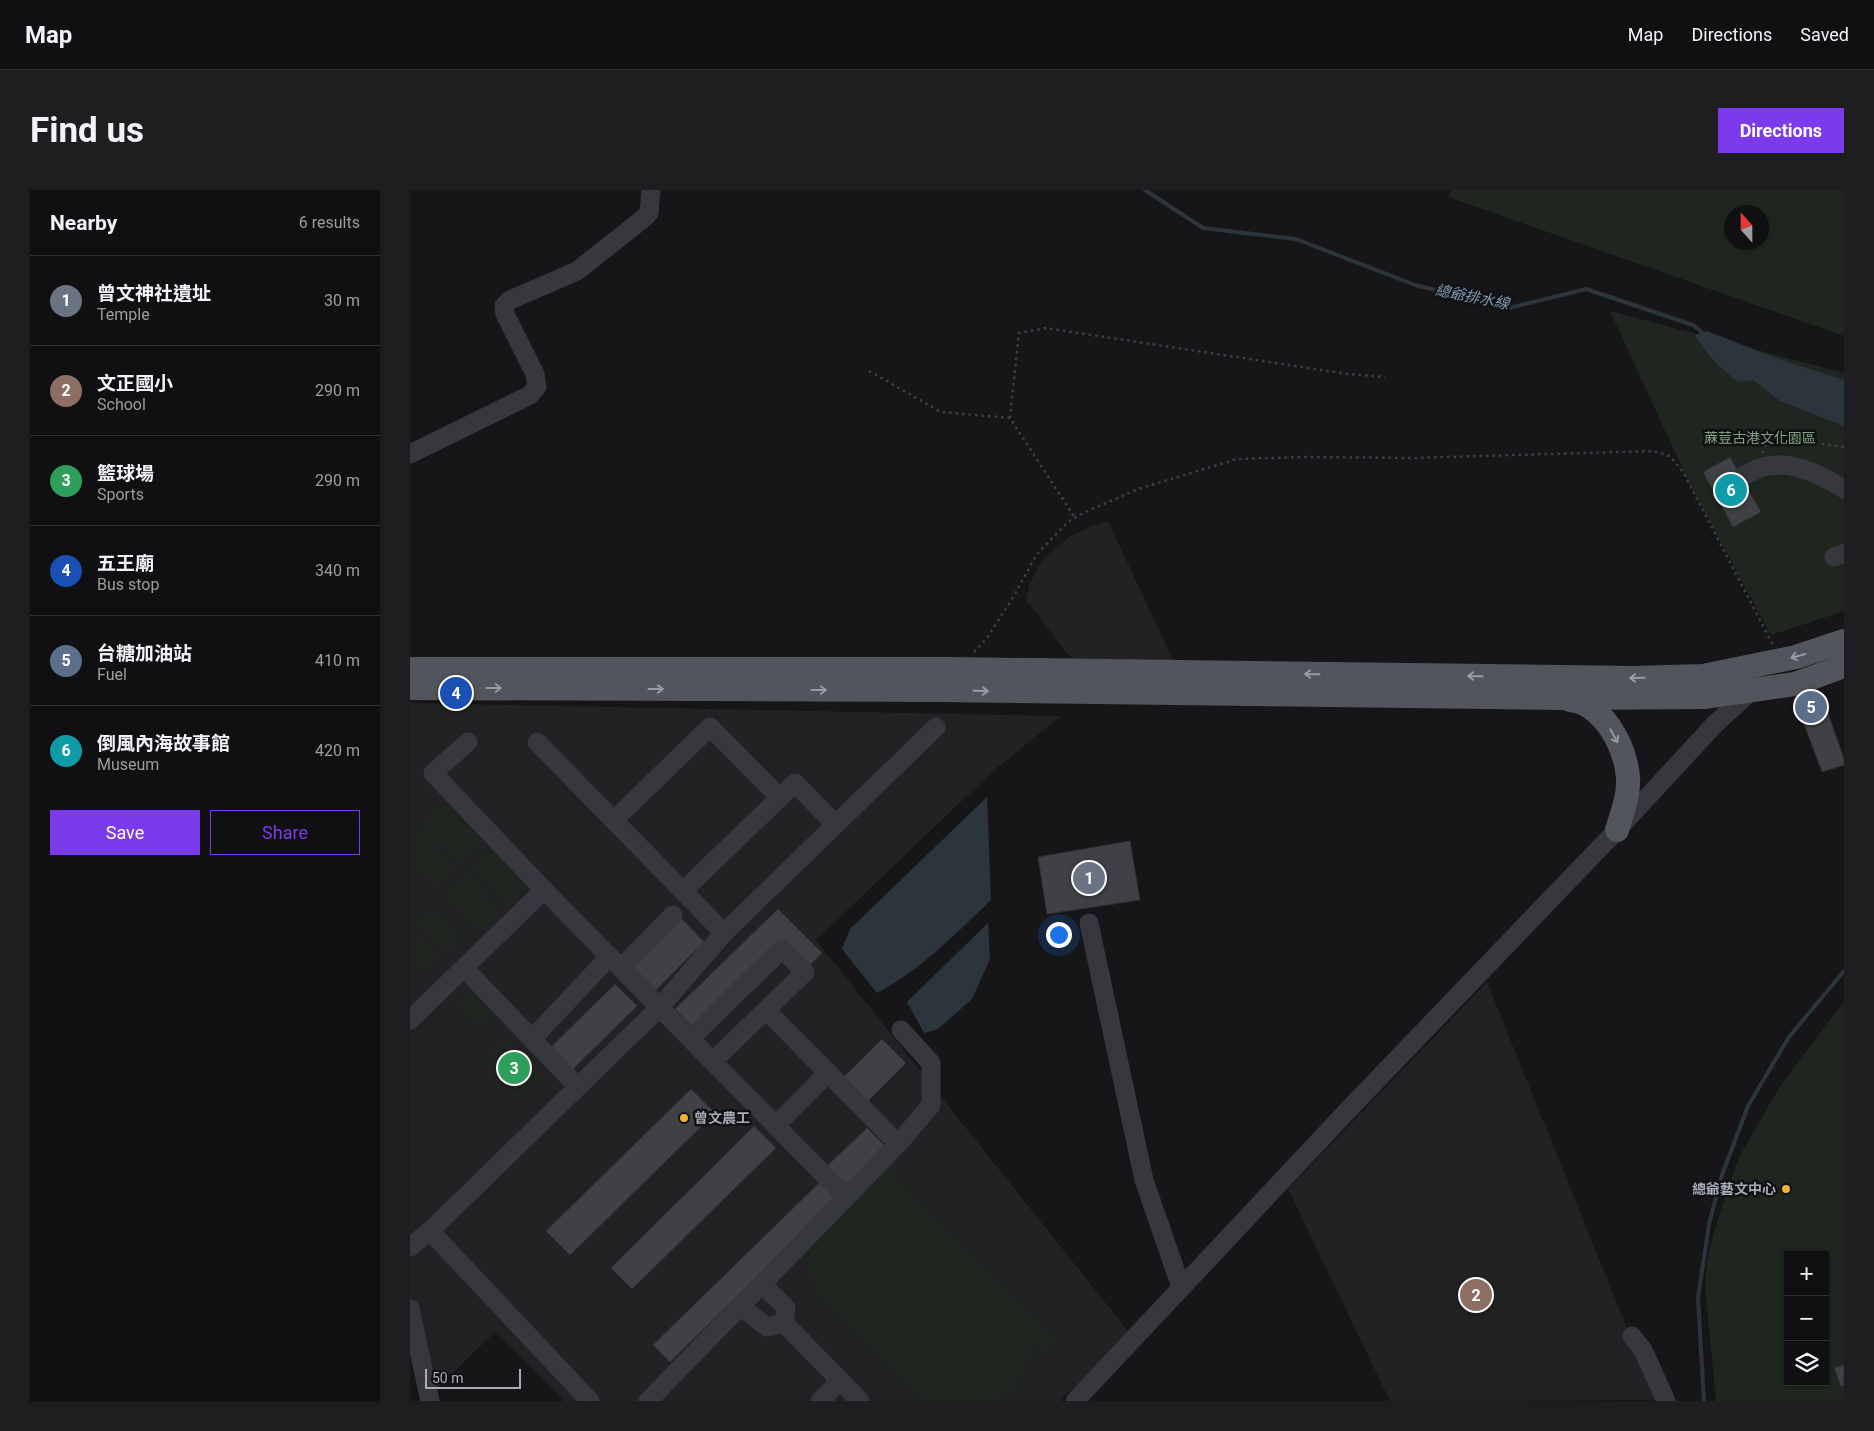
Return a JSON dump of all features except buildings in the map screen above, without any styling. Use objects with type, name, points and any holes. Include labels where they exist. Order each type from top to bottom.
[{"type":"main road","points":[[410,669],[950,669],[1633,678],[1703,676],[1796,657],[1844,641]]},
{"type":"main road","points":[[410,688],[940,690],[1704,698],[1796,684],[1844,666]]},
{"type":"main road","points":[[1564,698],[1586,704],[1597,712],[1611,729],[1623,753],[1628,778],[1617,830]]},
{"type":"street","points":[[410,454],[530,395],[537,387],[535,374],[504,306],[510,300],[577,271],[629,230],[649,213],[651,190]]},
{"type":"street","points":[[1742,477],[1762,467],[1783,465],[1810,472],[1844,489]]},
{"type":"street","points":[[1086,1397],[1181,1287],[1496,954],[1617,830],[1715,724],[1750,691],[1752,666]]},
{"type":"street","points":[[614,820],[710,727],[780,798]]},
{"type":"street","points":[[410,1247],[430,1232],[660,1007],[724,933],[936,727]]},
{"type":"street","points":[[468,742],[433,773],[544,890],[846,1197]]},
{"type":"street","points":[[537,742],[724,933]]},
{"type":"street","points":[[683,892],[795,783],[836,824]]},
{"type":"street","points":[[410,1020],[544,890]]},
{"type":"street","points":[[532,1039],[616,962],[673,915]]},
{"type":"street","points":[[1089,923],[1144,1180],[1181,1287]]},
{"type":"street","points":[[690,1038],[782,949],[805,972],[713,1061]]},
{"type":"street","points":[[464,968],[578,1087]]},
{"type":"street","points":[[766,1010],[898,1144]]},
{"type":"street","points":[[648,1401],[898,1144],[931,1105],[931,1063],[900,1030]]},
{"type":"street","points":[[776,1126],[828,1073]]},
{"type":"street","points":[[430,1232],[590,1401]]},
{"type":"street","points":[[762,1284],[786,1308],[784,1323]]},
{"type":"street","points":[[740,1306],[767,1327],[784,1323]]},
{"type":"street","points":[[410,1309],[430,1401]]},
{"type":"street","points":[[784,1323],[860,1401]]},
{"type":"street","points":[[1632,1336],[1643,1350],[1666,1401]]},
{"type":"street","points":[[820,1401],[840,1381]]},
{"type":"path","points":[[1075,518],[1010,418],[1019,333],[1046,328],[1348,374],[1385,377]]},
{"type":"path","points":[[869,371],[941,412],[1010,418]]},
{"type":"path","points":[[1762,460],[1763,449],[1770,438],[1797,433],[1814,443],[1844,447]]},
{"type":"path","points":[[950,669],[965,661],[987,638],[1012,599],[1037,554],[1068,522],[1138,489],[1236,458],[1303,456],[1413,458],[1653,451],[1670,456],[1683,472],[1773,644],[1778,661]]},
{"type":"shaded area","points":[[1707,331],[1776,358],[1844,380],[1844,426],[1780,401],[1753,380],[1738,382],[1709,355],[1695,335]]},
{"type":"shaded area","points":[[1108,521],[1180,675],[1083,673],[1026,600],[1029,585],[1041,562],[1069,537],[1091,526]]},
{"type":"shaded area","name":"曾文農工","points":[[410,703],[1061,716],[993,771],[816,940],[1131,1335],[1059,1401],[565,1401],[495,1332],[432,1393],[410,1296]]},
{"type":"shaded area","points":[[987,797],[991,900],[923,962],[908,974],[877,993],[842,949],[850,929]]},
{"type":"shaded area","points":[[988,923],[990,959],[972,999],[938,1029],[924,1033],[907,1002]]},
{"type":"shaded area","points":[[1487,982],[1656,1400],[1390,1401],[1288,1189]]},
{"type":"green space","points":[[1451,190],[1844,190],[1844,336],[1448,197]]},
{"type":"green space","name":"蔴荳古港文化園區","points":[[1610,311],[1844,373],[1844,611],[1771,635],[1689,483]]},
{"type":"green space","points":[[445,803],[482,842],[461,862],[423,823]]},
{"type":"green space","points":[[420,827],[457,866],[436,886],[410,858],[410,836]]},
{"type":"green space","points":[[490,848],[528,887],[507,907],[469,868]]},
{"type":"green space","points":[[465,872],[502,911],[481,932],[444,892]]},
{"type":"green space","points":[[430,907],[462,939],[448,952],[416,920]]},
{"type":"green space","points":[[410,930],[440,960],[426,973],[410,957]]},
{"type":"green space","points":[[469,992],[493,1017],[481,1028],[457,1004]]},
{"type":"green space","name":"總爺藝文中心","points":[[1844,1001],[1844,1401],[1716,1401],[1705,1287],[1707,1260],[1717,1222],[1739,1157],[1780,1086]]},
{"type":"green space","points":[[505,1039],[543,1077],[523,1096],[485,1059]]},
{"type":"green space","points":[[879,1158],[1057,1341],[1043,1354],[1035,1344],[1025,1370],[1011,1393],[994,1398],[923,1401],[818,1295],[808,1272],[812,1243],[853,1193],[880,1183],[867,1169]]},
{"type":"waterway","name":"總爺排水線","points":[[1145,190],[1203,228],[1296,239],[1415,285],[1509,308],[1586,289],[1693,325],[1704,334]]},
{"type":"waterway","points":[[1704,1401],[1698,1298],[1709,1224],[1722,1175],[1748,1106],[1789,1037],[1844,971]]},
{"type":"place","name":"倒風內海故事館","points":[[1731,490]]},
{"type":"place","name":"五王廟","points":[[456,693]]},
{"type":"place","name":"台糖加油站","points":[[1811,707]]},
{"type":"place","name":"曾文神社遺址","points":[[1089,878]]},
{"type":"place","name":"籃球場","points":[[514,1068]]},
{"type":"place","name":"曾文農工","points":[[684,1118]]},
{"type":"place","name":"總爺藝文中心","points":[[1786,1189]]},
{"type":"place","name":"文正國小","points":[[1476,1295]]}]
